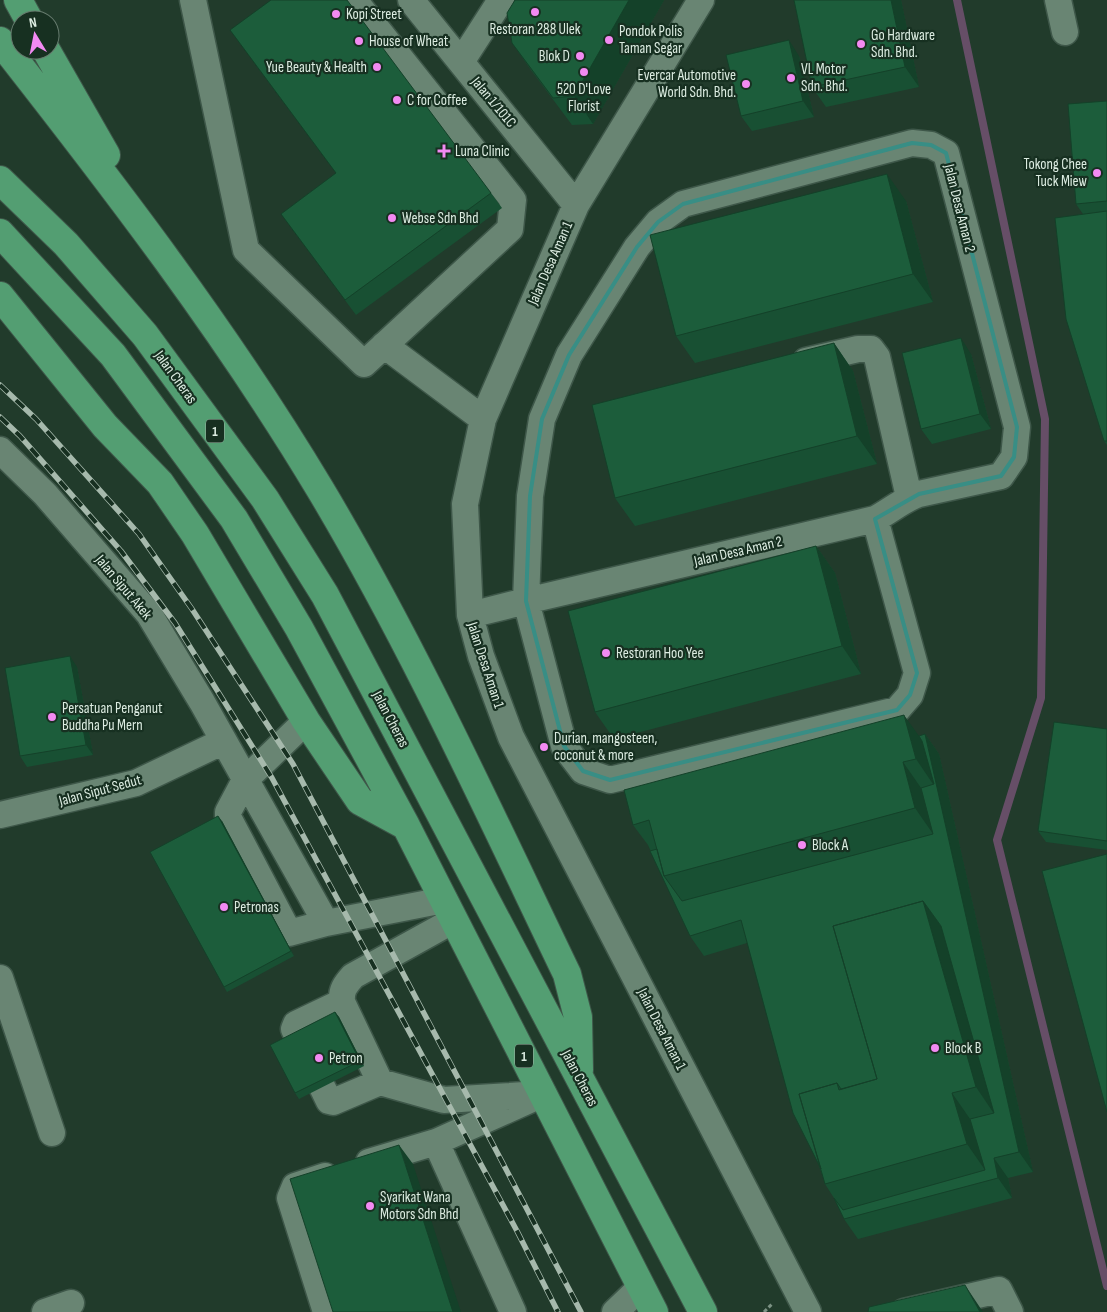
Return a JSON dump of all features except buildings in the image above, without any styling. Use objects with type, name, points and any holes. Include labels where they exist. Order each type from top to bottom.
[{"type":"highway","points":[[2,46],[57,112],[168,262],[255,386],[320,488],[381,597],[567,974],[578,1017],[580,1077]]},
{"type":"highway","points":[[52,60],[168,262]]},
{"type":"highway","name":"Jalan Cheras","points":[[0,180],[66,244],[145,334],[265,499],[324,595],[388,712],[703,1312]]},
{"type":"highway","name":"1","points":[[0,233],[113,355],[234,519],[299,628],[406,826],[654,1312]]},
{"type":"highway","points":[[0,296],[105,426],[160,483],[195,534],[306,722],[360,801],[406,826]]},
{"type":"highway","points":[[0,308],[24,325]]},
{"type":"street","points":[[193,0],[246,250],[364,364],[510,229],[513,200],[354,0]]},
{"type":"street","name":"Jalan 1/101C","points":[[411,0],[576,205]]},
{"type":"street","points":[[461,62],[501,0]]},
{"type":"street","name":"Jalan Desa Aman 1","points":[[701,0],[576,205],[483,419],[465,504],[470,615],[481,656],[511,737],[808,1312]]},
{"type":"street","points":[[1058,0],[1065,32]]},
{"type":"street","name":"Jalan Desa Aman 2","points":[[470,615],[875,519],[897,508],[909,497],[1001,476],[1014,457],[1017,427],[946,153],[931,145],[912,143],[683,204],[658,222],[637,247],[568,355],[542,419],[530,496],[526,601]]},
{"type":"street","points":[[384,345],[483,419]]},
{"type":"street","points":[[781,366],[858,349],[871,349],[877,356],[909,497]]},
{"type":"street","name":"Jalan Siput Akek","points":[[0,450],[44,494],[149,614],[224,741],[326,923]]},
{"type":"street","points":[[526,601],[564,746],[584,771],[610,780],[898,710],[910,695],[917,673],[875,519]]},
{"type":"street","points":[[306,722],[246,780],[228,812],[228,817],[289,933],[326,923],[449,910]]},
{"type":"street","name":"Jalan Siput Sedut","points":[[0,815],[136,783],[224,741]]},
{"type":"street","points":[[380,1082],[342,1002],[341,993],[353,976],[449,910]]},
{"type":"street","points":[[0,978],[52,1133]]},
{"type":"street","points":[[342,1002],[296,1024],[294,1032],[329,1101],[333,1102],[380,1082],[444,1100],[543,1094]]},
{"type":"street","points":[[326,1312],[290,1198],[295,1186],[436,1142],[543,1094]]},
{"type":"street","points":[[436,1142],[513,1312]]},
{"type":"street","points":[[615,1312],[641,1287]]},
{"type":"street","points":[[904,1312],[999,1290],[1010,1312]]},
{"type":"street","points":[[45,1312],[71,1303]]},
{"type":"highlighted area","points":[[912,143],[931,145],[946,153],[1017,427],[1014,457],[1001,476],[919,494],[875,519],[917,673],[910,695],[897,710],[610,780],[583,771],[564,746],[526,601],[530,496],[542,419],[569,355],[637,247],[658,222],[683,204]]},
{"type":"waterway","points":[[957,0],[1045,419],[1041,698],[997,840],[1107,1286]]},
{"type":"railway","points":[[0,385],[36,419],[139,534],[192,609],[293,764],[581,1312]]},
{"type":"railway","points":[[0,417],[20,436],[121,551],[175,623],[272,778],[517,1231],[558,1312]]},
{"type":"place","name":"Restoran 288 Ulek","points":[[535,12]]},
{"type":"place","name":"Kopi Street","points":[[336,14]]},
{"type":"place","name":"Pondok Polis Taman Segar","points":[[609,40]]},
{"type":"place","name":"House of Wheat","points":[[359,41]]},
{"type":"place","name":"Go Hardware Sdn. Bhd.","points":[[861,44]]},
{"type":"place","name":"Blok D","points":[[580,56]]},
{"type":"place","name":"Yue Beauty & Health","points":[[377,67]]},
{"type":"place","name":"520 D'Love Florist","points":[[584,72]]},
{"type":"place","name":"VL Motor Sdn. Bhd.","points":[[791,78]]},
{"type":"place","name":"Evercar Automotive World Sdn. Bhd.","points":[[746,84]]},
{"type":"place","name":"C for Coffee","points":[[397,100]]},
{"type":"place","name":"Luna Clinic","points":[[444,151]]},
{"type":"place","name":"Tokong Chee Tuck Miew","points":[[1097,173]]},
{"type":"place","name":"Webse Sdn Bhd","points":[[392,218]]},
{"type":"place","name":"Restoran Hoo Yee","points":[[606,653]]},
{"type":"place","name":"Persatuan Penganut Buddha Pu Mern","points":[[52,717]]},
{"type":"place","name":"Durian, mangosteen, coconut & more","points":[[544,747]]},
{"type":"place","name":"Block A","points":[[802,845]]},
{"type":"place","name":"Petronas","points":[[224,907]]},
{"type":"place","name":"Block B","points":[[935,1048]]},
{"type":"place","name":"Petron","points":[[319,1058]]},
{"type":"place","name":"Syarikat Wana Motors Sdn Bhd","points":[[370,1206]]}]
